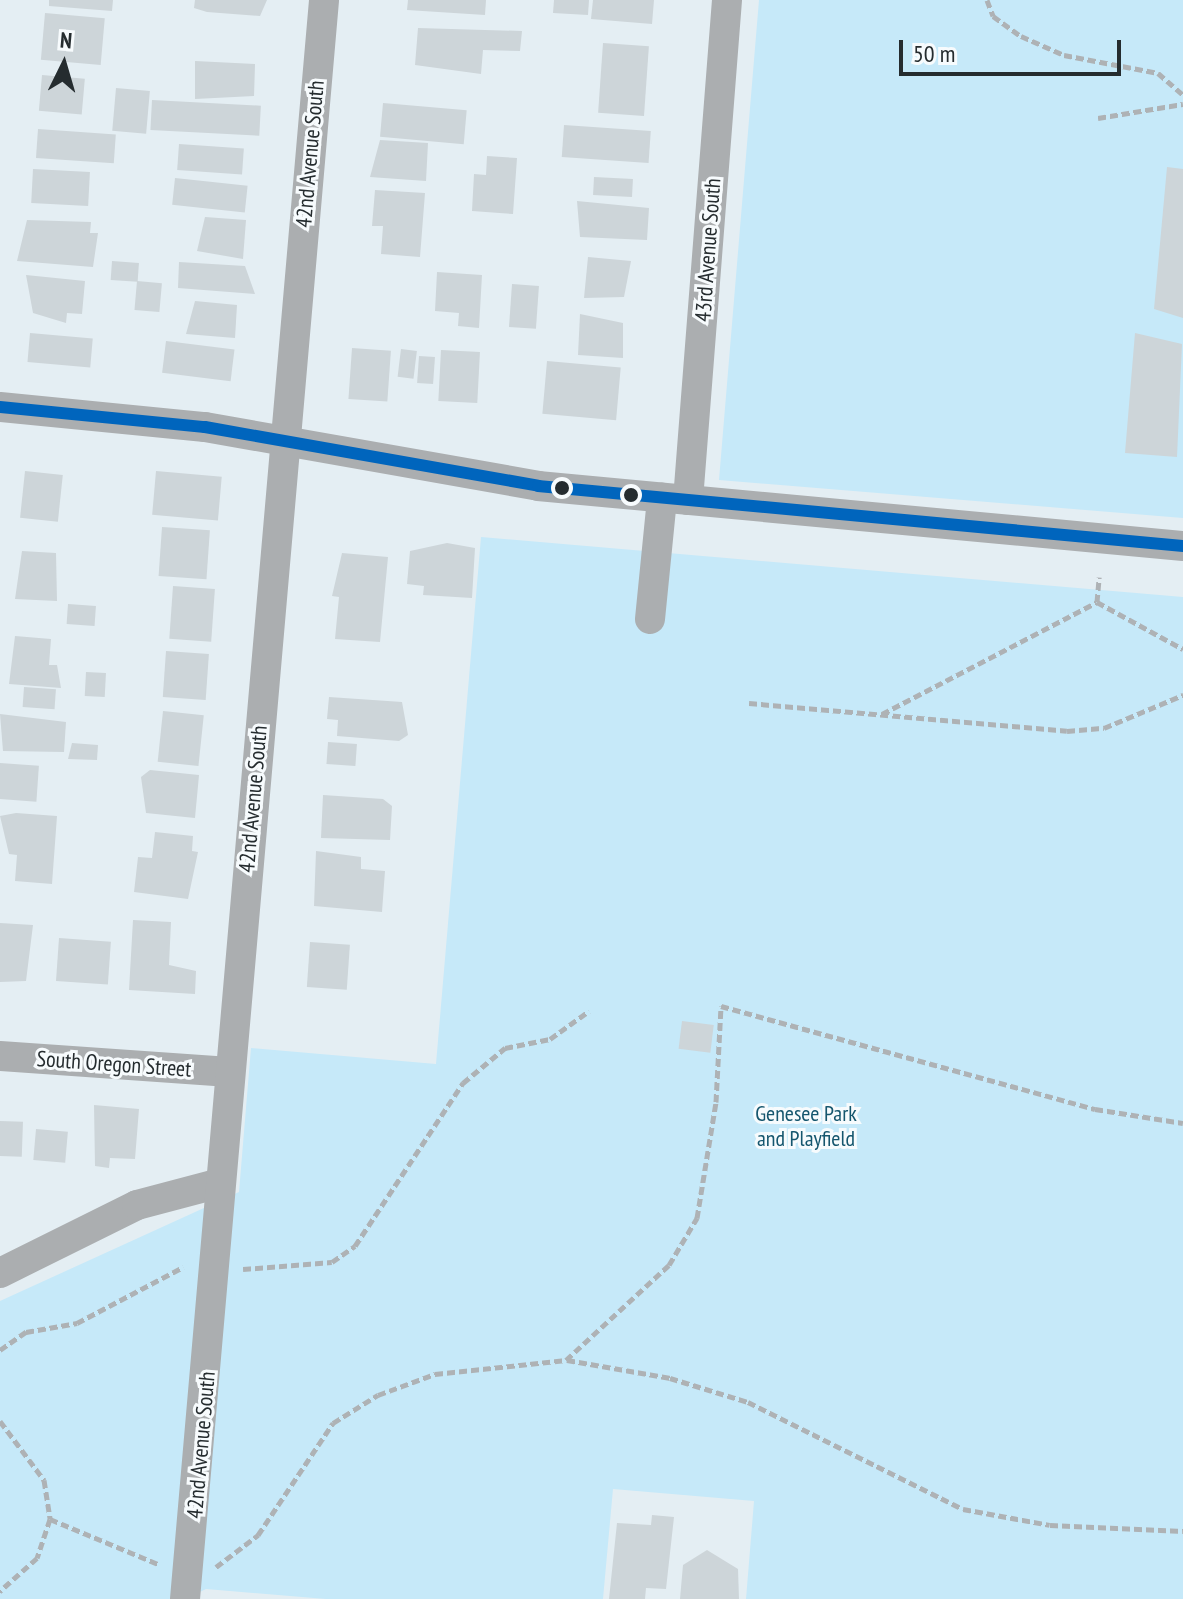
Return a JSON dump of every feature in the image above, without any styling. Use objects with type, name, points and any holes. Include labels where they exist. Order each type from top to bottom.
[{"type":"street","name":"42nd Avenue South","points":[[185,1599],[324,0]]},
{"type":"street","name":"43rd Avenue South","points":[[650,619],[675,499],[727,0]]},
{"type":"street","points":[[0,407],[205,427],[416,469],[675,499],[1183,546]]},
{"type":"street","name":"South Oregon Street","points":[[0,1056],[229,1072]]},
{"type":"street","points":[[0,1273],[137,1205],[220,1183]]},
{"type":"path","points":[[987,0],[993,16],[1021,36],[1064,55],[1158,73],[1183,95]]},
{"type":"path","points":[[1098,118],[1183,104]]},
{"type":"path","points":[[1097,602],[1099,577]]},
{"type":"path","points":[[1097,602],[1183,649]]},
{"type":"path","points":[[881,714],[1097,602]]},
{"type":"path","points":[[749,703],[1067,731],[1104,728],[1183,695]]},
{"type":"path","points":[[566,1360],[669,1265],[697,1218],[716,1102],[721,1006],[1095,1109],[1183,1123]]},
{"type":"path","points":[[226,1268],[279,1271],[332,1262],[355,1246],[463,1083],[505,1048],[550,1039],[589,1011]]},
{"type":"path","points":[[0,1350],[26,1332],[77,1323],[183,1267]]},
{"type":"path","points":[[215,1567],[258,1535],[333,1423],[378,1395],[435,1374],[566,1360],[670,1378],[748,1402],[963,1509],[1050,1525],[1183,1531]]},
{"type":"path","points":[[0,1421],[44,1480],[50,1519],[37,1558],[0,1591]]},
{"type":"path","points":[[50,1519],[158,1564]]},
{"type":"green space","points":[[759,0],[1183,0],[1183,518],[719,480]]},
{"type":"green space","name":"Genesee Park and Playfield","points":[[481,537],[1183,597],[1183,1599],[746,1599],[754,1501],[613,1489],[603,1599],[326,1599],[206,1589],[185,1599],[0,1599],[0,1301],[239,1192],[251,1048],[436,1064]]},
{"type":"building","points":[[49,0],[113,0],[112,11],[49,6]]},
{"type":"building","points":[[195,0],[267,0],[260,16],[207,12],[194,8]]},
{"type":"building","points":[[408,0],[486,0],[485,15],[407,10]]},
{"type":"building","points":[[554,0],[589,0],[588,15],[553,13]]},
{"type":"building","points":[[593,0],[654,0],[652,24],[591,19]]},
{"type":"building","points":[[45,13],[105,18],[101,65],[41,60]]},
{"type":"building","points":[[418,28],[522,31],[520,51],[483,50],[481,74],[415,65]]},
{"type":"building","points":[[603,43],[649,46],[644,116],[598,113]]},
{"type":"building","points":[[195,61],[255,64],[254,96],[195,99]]},
{"type":"building","points":[[42,75],[85,79],[82,115],[39,111]]},
{"type":"building","points":[[116,88],[150,91],[146,134],[112,131]]},
{"type":"building","points":[[152,100],[261,106],[259,136],[150,130]]},
{"type":"building","points":[[383,103],[467,110],[464,144],[380,137]]},
{"type":"building","points":[[564,125],[651,131],[649,163],[562,157]]},
{"type":"building","points":[[38,129],[116,134],[114,163],[36,158]]},
{"type":"building","points":[[380,140],[428,143],[426,181],[370,177]]},
{"type":"building","points":[[179,144],[244,149],[242,174],[177,170]]},
{"type":"building","points":[[487,156],[517,158],[513,214],[472,211],[474,174],[486,175]]},
{"type":"building","points":[[1167,167],[1183,169],[1183,318],[1154,309]]},
{"type":"building","points":[[33,169],[90,172],[88,206],[31,203]]},
{"type":"building","points":[[594,177],[633,179],[632,197],[593,195]]},
{"type":"building","points":[[175,178],[248,186],[245,212],[172,205]]},
{"type":"building","points":[[375,190],[425,193],[420,257],[381,254],[383,226],[372,226]]},
{"type":"building","points":[[577,201],[649,208],[647,240],[580,237]]},
{"type":"building","points":[[205,217],[246,220],[243,259],[197,251]]},
{"type":"building","points":[[27,220],[91,222],[90,233],[98,233],[93,267],[17,261]]},
{"type":"building","points":[[588,257],[631,261],[624,297],[584,298]]},
{"type":"building","points":[[112,261],[139,263],[138,282],[111,280]]},
{"type":"building","points":[[179,262],[245,266],[255,294],[178,288]]},
{"type":"building","points":[[437,272],[482,275],[479,328],[458,326],[459,313],[435,311]]},
{"type":"building","points":[[26,275],[85,281],[82,314],[67,313],[66,323],[33,313]]},
{"type":"building","points":[[137,281],[162,283],[159,312],[134,310]]},
{"type":"building","points":[[512,284],[539,286],[536,329],[509,327]]},
{"type":"building","points":[[195,301],[237,305],[235,338],[186,334]]},
{"type":"building","points":[[580,314],[623,323],[623,358],[578,355]]},
{"type":"building","points":[[30,333],[93,338],[90,367],[27,362]]},
{"type":"building","points":[[1135,333],[1182,344],[1177,457],[1125,453]]},
{"type":"building","points":[[166,341],[234,349],[231,381],[162,373]]},
{"type":"building","points":[[352,348],[391,351],[387,402],[348,399]]},
{"type":"building","points":[[401,349],[417,351],[413,379],[398,377]]},
{"type":"building","points":[[441,350],[480,352],[477,403],[438,401]]},
{"type":"building","points":[[419,356],[435,357],[433,384],[417,383]]},
{"type":"building","points":[[547,361],[621,367],[616,420],[542,414]]},
{"type":"building","points":[[25,471],[63,475],[58,522],[20,518]]},
{"type":"building","points":[[156,471],[222,477],[218,521],[152,515]]},
{"type":"building","points":[[162,527],[210,530],[206,579],[159,576]]},
{"type":"building","points":[[447,543],[475,548],[472,598],[423,595],[424,586],[407,584],[410,551]]},
{"type":"building","points":[[22,551],[56,553],[57,601],[15,599]]},
{"type":"building","points":[[342,553],[388,557],[380,642],[335,639],[339,597],[332,596]]},
{"type":"building","points":[[173,586],[215,589],[211,642],[169,639]]},
{"type":"building","points":[[68,604],[96,606],[95,626],[67,624]]},
{"type":"building","points":[[15,636],[51,639],[49,665],[57,665],[61,688],[9,684]]},
{"type":"building","points":[[166,651],[209,654],[206,700],[163,697]]},
{"type":"building","points":[[86,672],[106,673],[105,697],[85,696]]},
{"type":"building","points":[[24,687],[56,689],[55,709],[23,707]]},
{"type":"building","points":[[329,697],[402,702],[408,735],[399,741],[337,736],[338,720],[327,719]]},
{"type":"building","points":[[163,711],[204,715],[198,766],[158,762]]},
{"type":"building","points":[[0,714],[66,722],[64,752],[3,751]]},
{"type":"building","points":[[328,742],[357,744],[355,766],[326,764]]},
{"type":"building","points":[[72,743],[98,745],[97,760],[68,759]]},
{"type":"building","points":[[0,763],[39,766],[36,802],[0,799]]},
{"type":"building","points":[[150,770],[199,775],[195,818],[146,813],[141,777]]},
{"type":"building","points":[[323,795],[383,799],[392,806],[390,840],[321,838]]},
{"type":"building","points":[[16,813],[57,816],[52,884],[15,881],[17,855],[9,854],[0,816]]},
{"type":"building","points":[[155,832],[193,836],[192,851],[198,852],[188,899],[134,892],[138,857],[152,858]]},
{"type":"building","points":[[316,851],[361,857],[361,869],[385,871],[382,912],[314,906]]},
{"type":"building","points":[[133,920],[171,922],[169,965],[196,971],[195,994],[129,990]]},
{"type":"building","points":[[0,923],[33,925],[26,981],[0,982]]},
{"type":"building","points":[[59,938],[111,942],[108,985],[56,981]]},
{"type":"building","points":[[310,942],[350,945],[347,990],[307,987]]},
{"type":"building","points":[[682,1021],[714,1025],[710,1053],[679,1049]]},
{"type":"building","points":[[94,1105],[139,1109],[135,1159],[110,1158],[109,1168],[95,1166]]},
{"type":"building","points":[[0,1121],[23,1122],[22,1157],[0,1156]]},
{"type":"building","points":[[36,1129],[68,1132],[65,1163],[33,1160]]},
{"type":"building","points":[[652,1515],[674,1517],[666,1589],[646,1588],[645,1599],[609,1599],[617,1523],[651,1525]]},
{"type":"building","points":[[707,1550],[738,1569],[739,1599],[680,1599],[683,1565]]},
{"type":"transit line","name":"50","points":[[0,407],[205,427],[538,486],[1183,546]]}]
